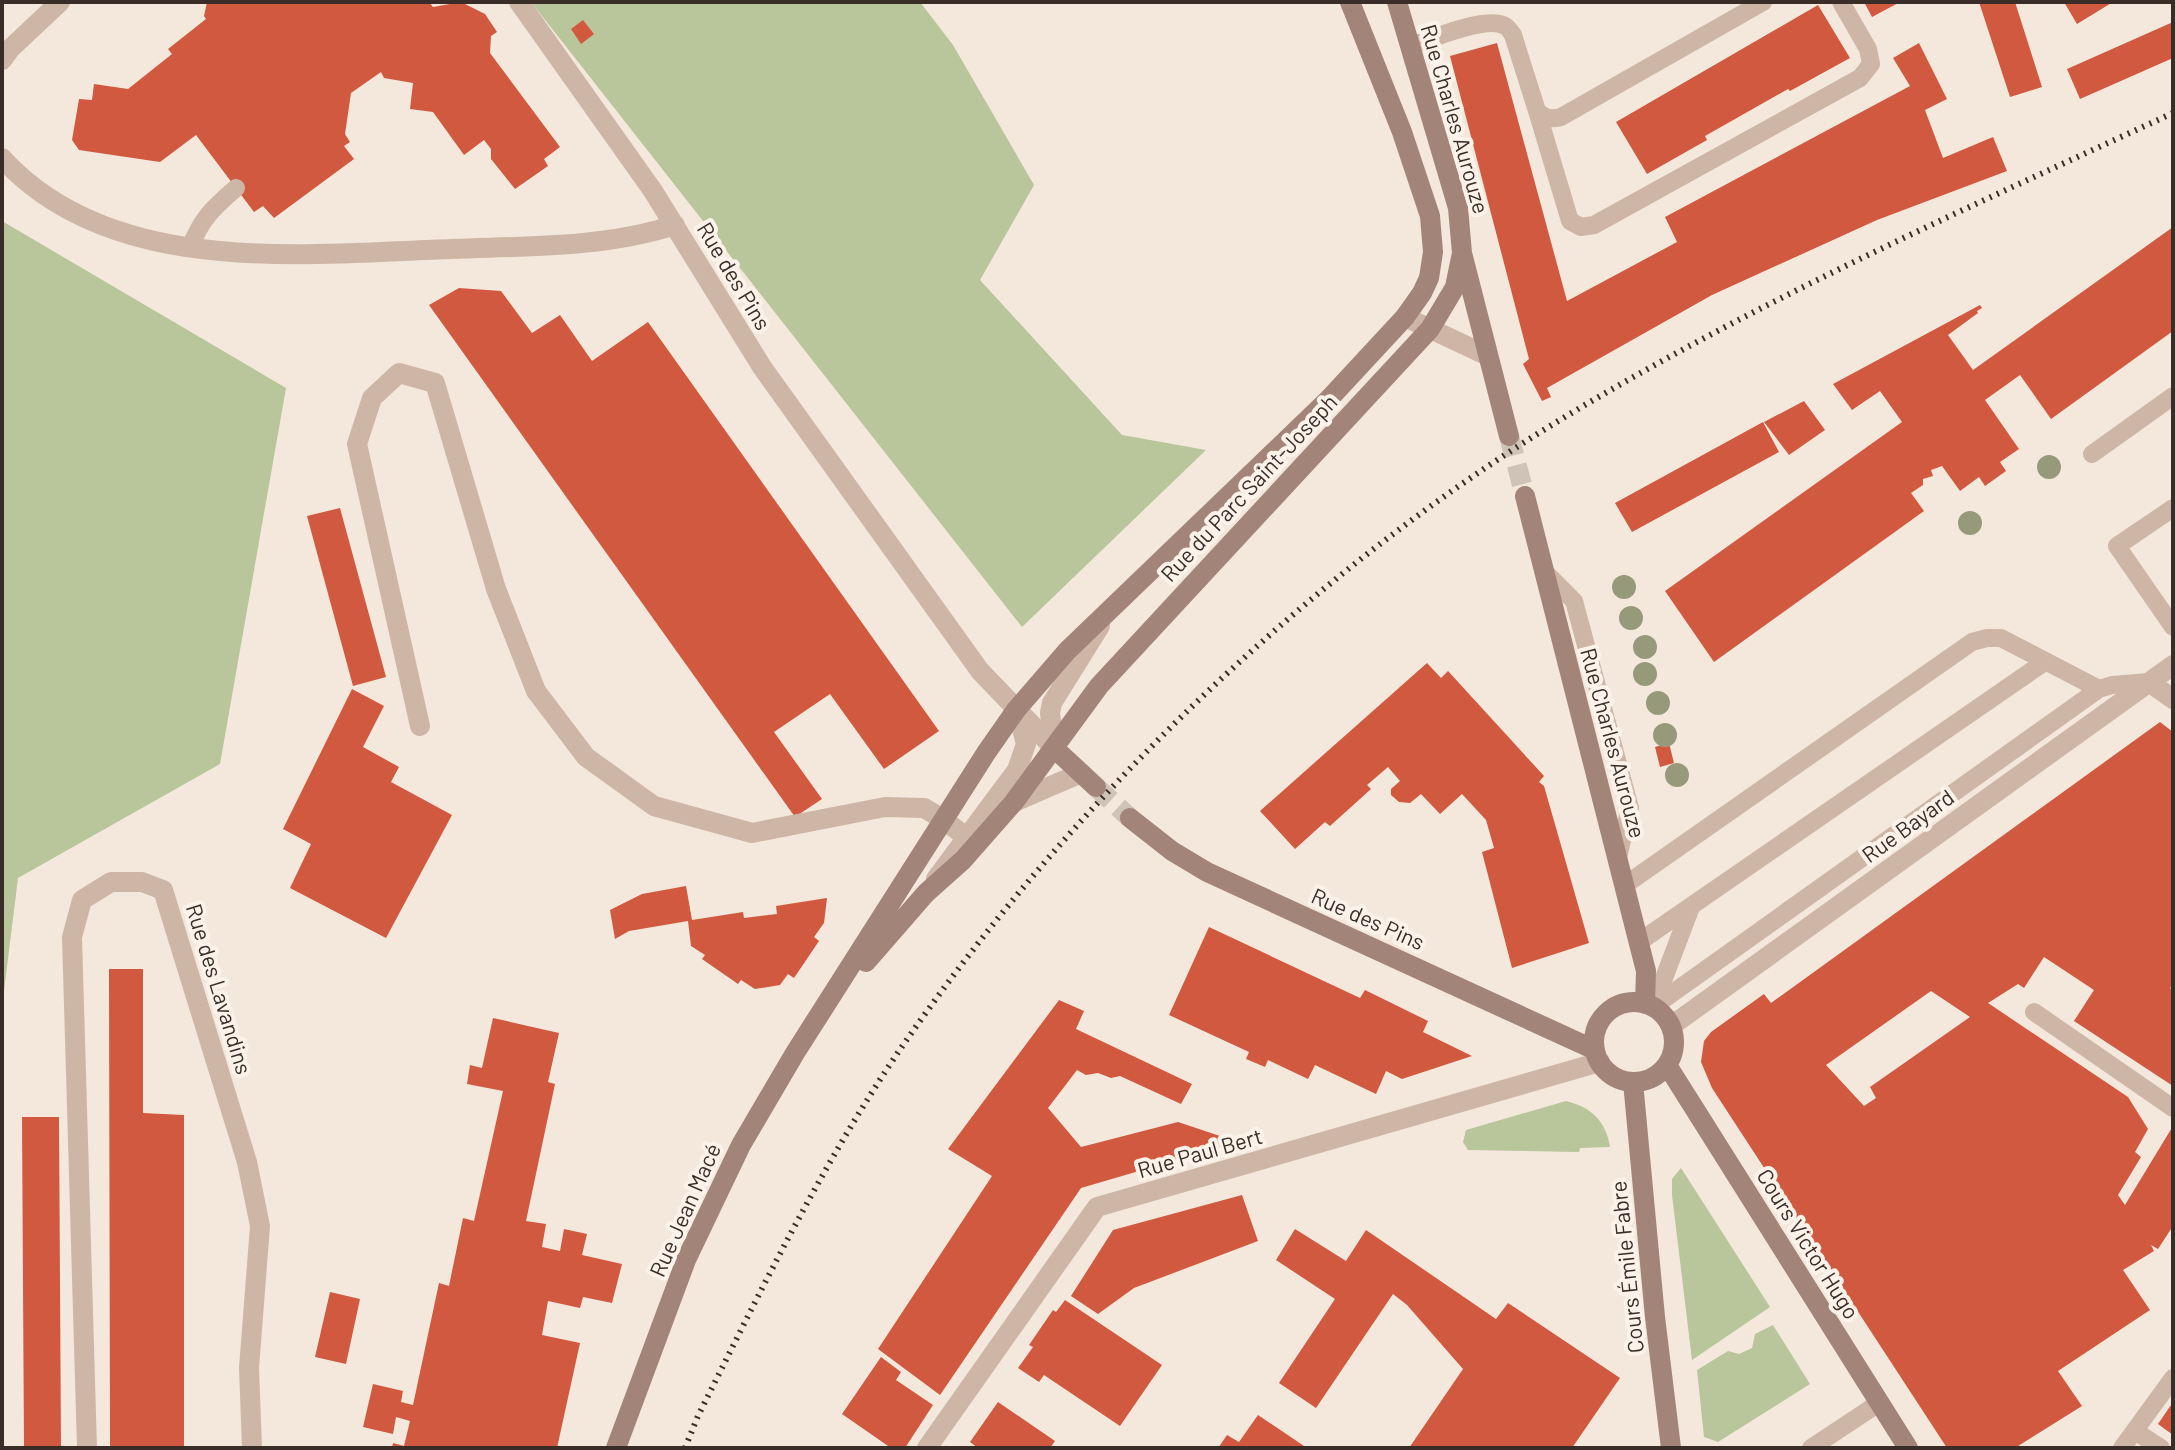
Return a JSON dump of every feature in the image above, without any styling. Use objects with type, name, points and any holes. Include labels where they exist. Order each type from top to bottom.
[{"type":"main road","name":"Rue du Parc Saint-Joseph","points":[[1016,710],[1067,651],[1328,400],[1405,317],[1422,293],[1429,278],[1433,252],[1430,216],[1418,177],[1350,2]]},
{"type":"main road","name":"Rue Charles Aurouze","points":[[1397,2],[1458,208],[1462,253],[1509,436]]},
{"type":"main road","name":"Rue du Parc Saint-Joseph","points":[[1054,748],[1099,686],[1430,329],[1455,287],[1462,253]]},
{"type":"main road","name":"Rue Charles Aurouze","points":[[1525,496],[1639,942],[1646,971],[1649,1006]]},
{"type":"main road","name":"Rue Jean Macé","points":[[616,1448],[686,1260],[727,1174],[787,1066],[943,819],[1016,710]]},
{"type":"main road","name":"Rue Jean Macé","points":[[827,1006],[971,841],[1014,802],[1054,748]]},
{"type":"main road","name":"Rue des Pins","points":[[1054,748],[1089,780]]},
{"type":"main road","name":"Rue des Pins","points":[[1130,818],[1172,851],[1207,872],[1598,1056]]},
{"type":"main road","points":[[1629,1003],[1649,1006],[1665,1016],[1671,1026],[1673,1049],[1667,1065],[1652,1077],[1633,1082],[1616,1077],[1598,1056],[1596,1029],[1609,1011],[1629,1003]]},
{"type":"main road","name":"Cours Victor Hugo","points":[[1667,1065],[1908,1448]]},
{"type":"main road","name":"Cours Émile Fabre","points":[[1633,1082],[1671,1448]]},
{"type":"street","points":[[2,60],[60,2]]},
{"type":"street","points":[[519,2],[675,225]]},
{"type":"street","name":"Rue des Pins","points":[[2,158],[25,183],[88,221],[168,244],[241,255],[559,245],[648,234],[675,225],[762,367],[980,671],[1054,748]]},
{"type":"street","points":[[1405,317],[1488,356]]},
{"type":"street","points":[[420,726],[357,444],[372,398],[399,373],[435,383],[496,589],[536,691],[586,757],[654,806],[752,833],[885,807],[924,808],[971,841],[1017,770],[1026,744],[1016,710]]},
{"type":"street","points":[[1054,748],[1050,713],[1052,703],[1114,605]]},
{"type":"street","name":"Rue Bayard","points":[[1671,1026],[2173,665]]},
{"type":"street","points":[[2149,682],[2173,699]]},
{"type":"street","points":[[1014,802],[1089,780]]},
{"type":"street","name":"Rue des Lavandins","points":[[87,1448],[72,937],[82,900],[111,882],[142,882],[163,890],[247,1162],[260,1226],[249,1368],[252,1448]]},
{"type":"street","name":"Rue Paul Bert","points":[[927,1448],[1097,1207],[1598,1056]]},
{"type":"lane","points":[[1537,111],[1545,118],[1561,117],[1763,2]]},
{"type":"lane","points":[[1411,46],[1479,24],[1494,22],[1507,26],[1513,35],[1570,221],[1581,227],[1594,225],[1860,78],[1871,64],[1868,49],[1841,2]]},
{"type":"lane","points":[[190,248],[199,224],[236,188]]},
{"type":"lane","points":[[2092,454],[2173,396]]},
{"type":"lane","points":[[2173,508],[2117,546],[2173,627]]},
{"type":"lane","points":[[1625,885],[1972,642],[2001,638],[2099,689]]},
{"type":"lane","points":[[1639,942],[2046,661]]},
{"type":"lane","points":[[1649,1006],[2099,689],[2149,682]]},
{"type":"lane","points":[[1649,1006],[1691,907]]},
{"type":"lane","points":[[2034,1012],[2173,1108]]},
{"type":"lane","points":[[2122,1448],[2173,1378]]},
{"type":"lane","points":[[1811,1448],[1879,1403]]},
{"type":"lane","points":[[2135,1431],[2161,1448]]},
{"type":"green space","points":[[531,2],[920,2],[953,45],[1034,185],[980,280],[1122,435],[1206,450],[1022,627]]},
{"type":"green space","points":[[2,221],[286,388],[220,764],[18,878],[2,1007]]},
{"type":"green space","points":[[1566,1101],[1596,1116],[1605,1130],[1610,1147],[1580,1148],[1579,1152],[1468,1150],[1463,1142],[1466,1130]]},
{"type":"green space","points":[[1681,1168],[1770,1307],[1692,1360],[1672,1195],[1672,1179]]},
{"type":"green space","points":[[1773,1325],[1810,1384],[1718,1442],[1704,1437],[1697,1370],[1728,1351],[1739,1354],[1752,1348],[1755,1334]]},
{"type":"building","points":[[207,2],[429,2],[433,7],[461,2],[485,14],[497,32],[491,36],[490,53],[560,147],[544,159],[548,166],[515,189],[491,159],[491,149],[484,140],[464,155],[433,112],[410,109],[413,83],[384,78],[381,72],[351,93],[345,134],[350,142],[344,146],[354,159],[274,218],[263,206],[254,212],[196,135],[160,162],[79,150],[72,140],[79,99],[92,100],[94,84],[128,89],[172,54],[168,49],[206,19]]},
{"type":"building","points":[[1864,2],[1900,2],[1872,17]]},
{"type":"building","points":[[1979,2],[2015,2],[2042,87],[2010,97]]},
{"type":"building","points":[[2064,2],[2113,2],[2077,24]]},
{"type":"building","points":[[1818,5],[1850,58],[1705,136],[1707,140],[1647,174],[1616,122]]},
{"type":"building","points":[[583,20],[594,34],[581,44],[571,29]]},
{"type":"building","points":[[2173,22],[2173,58],[2080,99],[2067,69]]},
{"type":"building","points":[[1497,43],[1567,301],[1677,242],[1665,217],[1910,86],[1893,58],[1919,43],[1947,99],[1925,110],[1943,158],[1993,137],[2007,171],[1877,220],[1712,295],[1547,388],[1551,397],[1542,401],[1523,364],[1529,359],[1450,56]]},
{"type":"building","points":[[2173,227],[2173,331],[2051,419],[2020,375],[1985,400],[2019,449],[2000,462],[2006,471],[1985,486],[1979,477],[1960,491],[1942,466],[1931,470],[1933,476],[1923,479],[1923,485],[1911,493],[1924,511],[1714,662],[1665,591],[1902,422],[1880,391],[1852,410],[1833,384],[1980,305],[1982,308],[1978,313],[1948,335],[1973,370]]},
{"type":"building","points":[[459,288],[501,291],[532,333],[560,315],[592,361],[648,322],[939,731],[884,769],[830,694],[774,732],[822,799],[795,817],[429,305]]},
{"type":"building","points":[[1804,401],[1825,430],[1789,455],[1764,422]]},
{"type":"building","points":[[1763,422],[1779,452],[1632,532],[1615,503]]},
{"type":"building","points":[[340,508],[386,677],[353,686],[307,516]]},
{"type":"building","points":[[1427,663],[1441,678],[1448,671],[1544,776],[1539,782],[1544,786],[1589,943],[1512,968],[1482,852],[1494,848],[1486,820],[1462,794],[1440,814],[1421,794],[1410,803],[1399,802],[1391,795],[1391,789],[1400,781],[1388,767],[1367,785],[1371,789],[1330,826],[1325,822],[1295,849],[1260,811]]},
{"type":"building","points":[[352,689],[384,706],[363,747],[399,767],[391,782],[452,815],[386,938],[290,888],[311,844],[283,829]]},
{"type":"building","points":[[2160,722],[2173,732],[2173,984],[2170,988],[2173,990],[2173,1086],[2074,1021],[2094,990],[2044,957],[2024,988],[2018,984],[1988,1003],[2128,1097],[2148,1129],[2135,1152],[2141,1157],[2118,1195],[2125,1205],[2173,1126],[2173,1230],[2158,1249],[2151,1245],[2154,1251],[2123,1270],[2150,1310],[2058,1371],[2082,1406],[2015,1448],[1947,1448],[1712,1088],[1701,1062],[1704,1041],[1711,1032],[1764,994],[1771,1003]],"holes":[[[1931,991],[1970,1017],[1870,1087],[1876,1098],[1864,1106],[1826,1065]]]},
{"type":"building","points":[[1669,743],[1674,763],[1660,767],[1655,747]]},
{"type":"building","points":[[686,886],[692,920],[743,912],[744,918],[777,914],[776,906],[827,898],[824,923],[814,937],[819,941],[794,978],[788,974],[780,985],[755,989],[741,980],[738,984],[702,959],[705,955],[691,946],[688,921],[629,931],[615,939],[610,910],[642,894]]},
{"type":"building","points":[[1209,927],[1360,998],[1365,990],[1428,1021],[1423,1032],[1472,1056],[1402,1079],[1386,1071],[1376,1094],[1315,1065],[1308,1079],[1268,1060],[1265,1067],[1246,1059],[1249,1052],[1169,1015]]},
{"type":"building","points":[[109,969],[143,969],[143,1113],[184,1115],[184,1448],[110,1448]]},
{"type":"building","points":[[1059,1000],[1084,1011],[1076,1029],[1192,1084],[1181,1104],[1120,1076],[1086,1075],[1077,1070],[1048,1108],[1081,1147],[1178,1122],[1238,1142],[1081,1188],[940,1395],[878,1349],[992,1176],[948,1149]]},
{"type":"building","points":[[493,1018],[559,1033],[548,1082],[555,1084],[526,1221],[546,1224],[542,1247],[560,1251],[564,1229],[587,1234],[582,1255],[622,1264],[612,1303],[583,1297],[580,1308],[548,1301],[542,1335],[580,1343],[557,1448],[392,1448],[393,1443],[404,1446],[410,1421],[396,1417],[393,1434],[363,1427],[373,1384],[403,1391],[401,1402],[413,1405],[439,1283],[449,1286],[463,1218],[474,1221],[503,1091],[467,1084],[470,1065],[482,1068]]},
{"type":"building","points":[[22,1117],[59,1117],[61,1448],[24,1448]]},
{"type":"building","points":[[1242,1195],[1258,1241],[1134,1288],[1098,1314],[1071,1296],[1113,1230]]},
{"type":"building","points":[[1295,1229],[1346,1261],[1366,1230],[1496,1319],[1508,1303],[1620,1378],[1572,1448],[1409,1448],[1463,1369],[1407,1305],[1393,1294],[1316,1408],[1279,1383],[1335,1299],[1276,1260]]},
{"type":"building","points":[[330,1292],[360,1299],[346,1364],[315,1357]]},
{"type":"building","points":[[1065,1300],[1162,1365],[1120,1426],[1044,1375],[1039,1382],[1018,1368],[1033,1347],[1029,1345],[1053,1310],[1056,1312]]},
{"type":"building","points":[[881,1357],[901,1372],[896,1380],[933,1405],[905,1448],[891,1448],[842,1414]]},
{"type":"building","points":[[998,1402],[1055,1441],[1050,1448],[978,1448],[970,1442]]},
{"type":"building","points":[[2173,1402],[2173,1435],[2158,1424]]},
{"type":"building","points":[[1258,1415],[1307,1448],[1218,1448],[1227,1435],[1239,1442]]},
{"type":"tunnel","points":[[1509,436],[1525,496]]},
{"type":"tunnel","points":[[1096,787],[1130,818]]},
{"type":"railway","points":[[685,1448],[698,1416],[792,1230],[843,1139],[899,1051],[968,956],[1043,864],[1124,775],[1210,689],[1300,609],[1394,533],[1491,464],[1590,402],[1805,286],[2173,113]]}]
